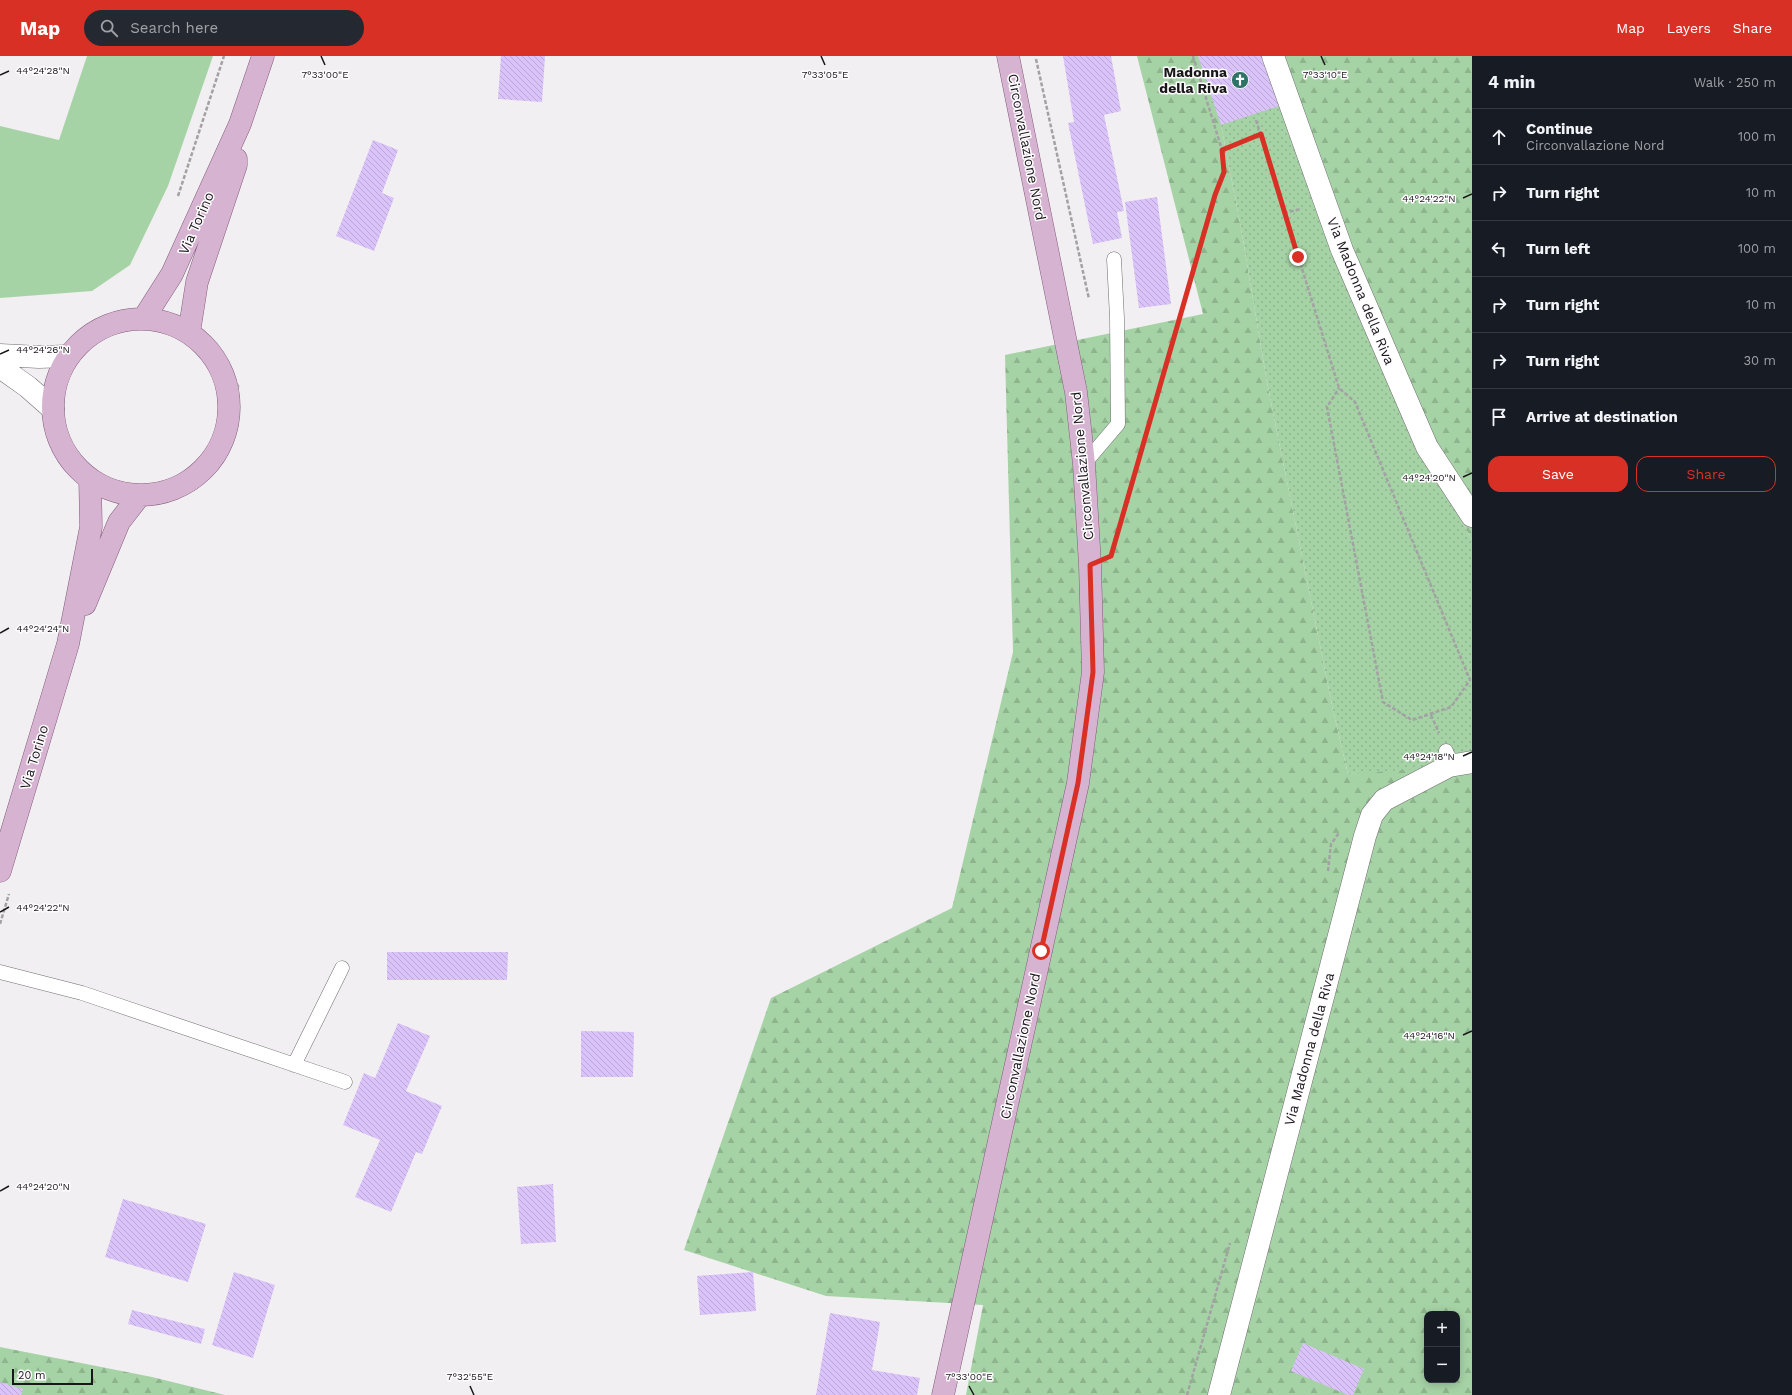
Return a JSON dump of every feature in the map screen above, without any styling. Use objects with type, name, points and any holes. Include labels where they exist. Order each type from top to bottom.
[{"type":"main road","name":"Via Torino","points":[[144,318],[172,274],[240,124],[263,56]]},
{"type":"main road","name":"Circonvallazione Nord","points":[[943,1395],[1078,783],[1093,672],[1090,565],[1084,464],[1076,392],[1008,56]]},
{"type":"main road","name":"Via Torino","points":[[189,332],[197,282],[236,165],[240,124]]},
{"type":"main road","points":[[144,318],[168,322],[189,332],[207,348],[217,362],[224,376],[229,404],[229,418],[223,439],[213,458],[199,474],[181,485],[161,492],[140,495],[114,491],[90,478],[70,460],[63,448],[57,436],[52,409],[56,381],[68,356],[80,343],[94,332],[110,324],[127,319],[144,318]]},
{"type":"main road","name":"Via Torino","points":[[0,871],[68,644],[91,528],[90,478]]},
{"type":"main road","name":"Via Torino","points":[[68,644],[119,522],[140,495]]},
{"type":"street","name":"Via Madonna della Riva","points":[[1273,56],[1342,250],[1427,447],[1472,516]]},
{"type":"street","points":[[0,355],[39,357],[68,356]]},
{"type":"street","points":[[0,367],[28,387],[52,409]]},
{"type":"street","name":"Via Madonna della Riva","points":[[1219,1395],[1365,836],[1372,815],[1384,800],[1447,759],[1472,762]]},
{"type":"lane","points":[[1084,464],[1118,424],[1117,318],[1114,259]]},
{"type":"lane","points":[[294,1065],[342,968]]},
{"type":"lane","points":[[0,972],[82,993],[345,1082]]},
{"type":"path","points":[[178,196],[224,56]]},
{"type":"path","points":[[1036,56],[1089,299]]},
{"type":"path","points":[[1090,565],[1111,556],[1215,195],[1224,172],[1222,150],[1193,56]]},
{"type":"path","points":[[1256,120],[1339,388],[1355,402],[1470,680],[1451,707],[1412,720],[1382,702],[1327,407],[1339,388]]},
{"type":"path","points":[[1222,150],[1261,134]]},
{"type":"green space","points":[[87,56],[213,56],[168,186],[130,265],[92,291],[0,298],[0,126],[59,140]]},
{"type":"green space","points":[[1137,56],[1472,56],[1472,540],[1455,509],[1221,125],[1241,228],[1267,382],[1333,710],[1348,774],[1472,758],[1472,1395],[966,1395],[983,1305],[826,1296],[684,1250],[771,998],[952,908],[1013,652],[1005,355],[1203,314]]},
{"type":"green space","points":[[1282,105],[1455,509],[1472,540],[1472,758],[1420,769],[1348,774],[1333,710],[1267,382],[1241,228],[1221,125]]},
{"type":"green space","points":[[0,1347],[152,1377],[225,1395],[0,1395]]},
{"type":"building","points":[[501,56],[545,56],[542,102],[498,99]]},
{"type":"building","points":[[1063,56],[1111,56],[1121,111],[1104,115],[1124,211],[1117,212],[1122,238],[1093,244],[1068,123],[1074,122]]},
{"type":"building","name":"Madonna della Riva","points":[[1198,56],[1266,56],[1282,105],[1221,125]]},
{"type":"building","points":[[373,140],[398,150],[382,193],[394,198],[374,251],[336,236]]},
{"type":"building","points":[[1157,197],[1171,304],[1139,308],[1125,202]]},
{"type":"building","points":[[387,952],[508,952],[507,980],[387,980]]},
{"type":"building","points":[[398,1023],[430,1036],[406,1091],[442,1106],[422,1154],[416,1152],[391,1212],[355,1197],[380,1140],[343,1125],[364,1073],[375,1078]]},
{"type":"building","points":[[581,1031],[634,1032],[633,1077],[581,1077]]},
{"type":"building","points":[[553,1184],[556,1242],[521,1244],[517,1187]]},
{"type":"building","points":[[123,1199],[206,1224],[188,1282],[105,1257]]},
{"type":"building","points":[[234,1272],[275,1285],[253,1358],[212,1345]]},
{"type":"building","points":[[753,1272],[756,1311],[700,1315],[697,1276]]},
{"type":"building","points":[[132,1310],[205,1329],[201,1344],[128,1324]]},
{"type":"building","points":[[830,1313],[880,1322],[872,1370],[920,1378],[917,1395],[816,1395]]},
{"type":"building","points":[[1303,1343],[1364,1369],[1353,1395],[1348,1395],[1291,1371]]},
{"type":"building","points":[[0,1382],[23,1389],[21,1395],[0,1395]]},
{"type":"place","name":"Madonna della Riva","points":[[1240,80]]},
{"type":"route","points":[[1041,951],[1078,783],[1093,672],[1090,565],[1111,556],[1215,195],[1224,172],[1222,150],[1261,134],[1298,257]]}]
